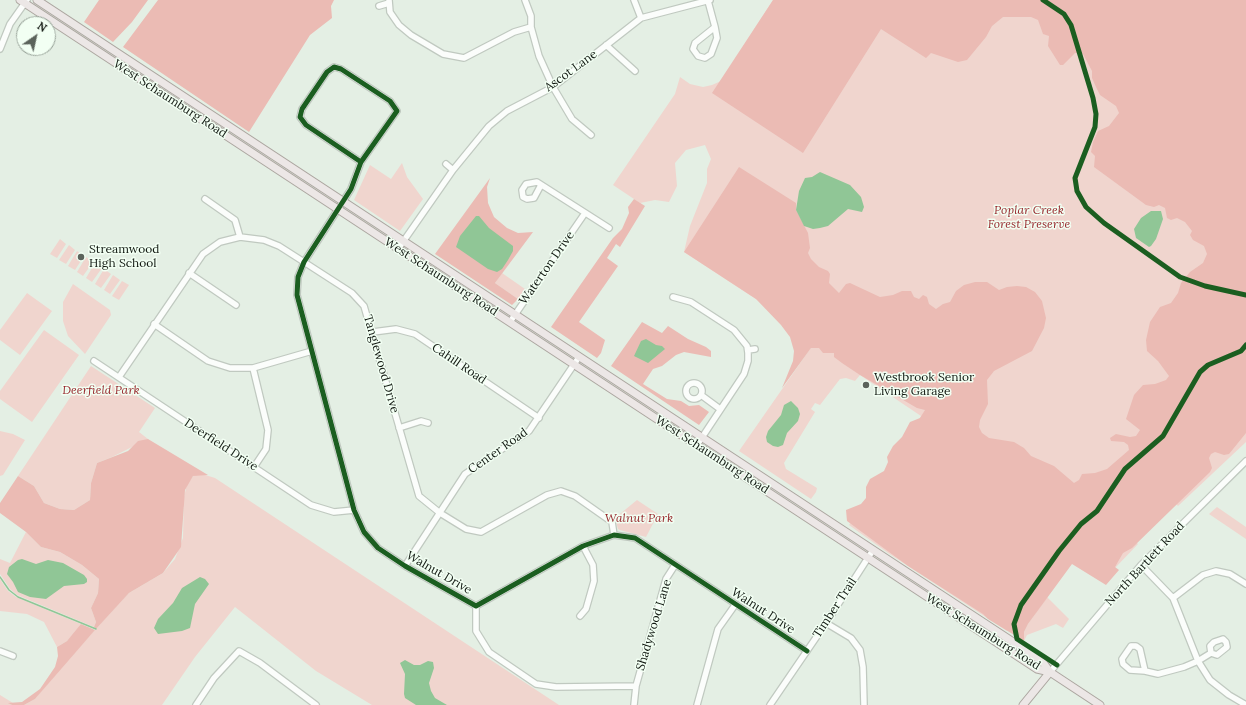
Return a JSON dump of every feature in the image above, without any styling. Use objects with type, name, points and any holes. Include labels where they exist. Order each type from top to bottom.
[{"type":"main road","name":"West Schaumburg Road","points":[[37,0],[1042,662],[1050,672]]},
{"type":"main road","name":"West Schaumburg Road","points":[[24,1],[1037,669],[1050,672]]},
{"type":"main road","points":[[1023,705],[1050,672],[1100,705]]},
{"type":"street","points":[[524,0],[531,16],[531,27],[539,56],[553,87],[572,119],[591,135]]},
{"type":"street","points":[[634,0],[641,18]]},
{"type":"street","points":[[0,49],[10,24],[24,1]]},
{"type":"street","points":[[379,6],[389,1],[390,12],[399,25],[411,35],[443,54],[464,58],[482,50],[514,32],[531,27]]},
{"type":"street","name":"Ascot Lane","points":[[398,249],[453,170],[489,126],[507,111],[553,87],[641,18],[709,1],[715,27],[717,38],[711,54],[705,58],[698,56],[693,49],[695,43],[715,27]]},
{"type":"street","points":[[606,45],[635,71]]},
{"type":"street","name":"Walnut Drive","points":[[361,162],[306,125],[300,117],[302,108],[327,72],[334,67],[341,69],[390,101],[397,111],[361,162],[351,190],[304,262],[298,277],[297,295],[354,510],[364,532],[378,548],[405,566],[476,606],[583,546],[614,535],[635,538],[807,651]]},
{"type":"street","points":[[446,164],[453,170]]},
{"type":"street","points":[[541,185],[609,228]]},
{"type":"street","points":[[205,199],[235,220],[240,237]]},
{"type":"street","name":"Waterton Drive","points":[[510,322],[585,213]]},
{"type":"street","name":"Tanglewood Drive","points":[[118,377],[203,254],[220,242],[240,237],[264,240],[280,246],[352,292],[364,306],[373,332],[419,496],[440,513],[466,529],[481,532],[547,495],[561,491],[575,496],[612,522],[614,535]]},
{"type":"street","points":[[189,273],[236,305]]},
{"type":"street","points":[[673,297],[691,302],[734,330],[747,346],[748,350],[746,369],[697,445]]},
{"type":"street","points":[[154,324],[208,361],[230,368],[253,368],[312,351]]},
{"type":"street","name":"Cahill Road","points":[[373,332],[396,329],[415,334],[539,418]]},
{"type":"street","points":[[748,350],[755,349]]},
{"type":"street","name":"Center Road","points":[[405,566],[465,474],[529,431],[579,357]]},
{"type":"street","name":"Deerfield Drive","points":[[94,361],[311,505],[334,512],[354,510]]},
{"type":"street","points":[[253,368],[268,430],[266,449],[254,467]]},
{"type":"street","points":[[700,395],[720,409]]},
{"type":"street","points":[[399,428],[421,421],[428,423]]},
{"type":"street","name":"North Bartlett Road","points":[[1050,672],[1141,565],[1246,461]]},
{"type":"street","points":[[580,616],[586,609],[594,581],[593,565],[583,546]]},
{"type":"street","name":"Timber Trail","points":[[770,705],[826,623],[873,550]]},
{"type":"street","name":"Shadywood Lane","points":[[634,705],[636,686],[666,579],[675,565]]},
{"type":"street","points":[[1141,565],[1173,598],[1198,662],[1210,680],[1229,695],[1246,705]]},
{"type":"street","points":[[1173,598],[1203,575],[1216,571],[1230,574],[1246,584]]},
{"type":"street","points":[[697,705],[718,629],[735,604]]},
{"type":"street","points":[[476,606],[476,631],[489,652],[536,684],[556,688],[636,686]]},
{"type":"street","points":[[826,623],[851,638],[860,650],[864,705]]},
{"type":"street","points":[[1145,671],[1140,649],[1136,646],[1131,646],[1122,659],[1124,664],[1130,670],[1158,674],[1170,672],[1198,662],[1211,653]]},
{"type":"street","points":[[0,651],[13,656]]},
{"type":"street","points":[[196,705],[214,678],[239,652],[260,663],[316,705]]},
{"type":"green space","name":"Poplar Creek Forest Preserve","points":[[773,0],[1246,0],[1246,442],[1178,506],[1176,504],[1136,542],[1138,544],[1115,568],[1082,545],[1034,596],[1007,631],[888,553],[849,525],[921,416],[860,375],[855,381],[846,378],[840,379],[820,405],[815,403],[811,409],[815,412],[784,463],[786,469],[817,488],[811,499],[739,451],[817,339],[684,252],[690,226],[707,183],[707,169],[711,159],[705,145],[686,150],[675,163],[677,186],[669,202],[655,200],[640,203],[613,185],[675,94],[680,77],[690,84],[703,87],[721,81]]},
{"type":"green space","points":[[402,163],[407,177],[423,199],[400,231],[354,200],[370,165],[391,179]]},
{"type":"green space","points":[[60,239],[66,244],[57,258],[50,254]]},
{"type":"green space","points":[[69,245],[75,250],[66,264],[59,260]]},
{"type":"green space","points":[[77,251],[84,256],[75,270],[68,266]]},
{"type":"green space","points":[[86,257],[93,262],[83,276],[77,272]]},
{"type":"green space","points":[[95,263],[102,268],[92,282],[86,278]]},
{"type":"green space","points":[[104,269],[111,274],[101,288],[95,284]]},
{"type":"green space","points":[[502,273],[525,289],[518,299],[495,283]]},
{"type":"green space","points":[[113,275],[120,280],[110,294],[104,290]]},
{"type":"green space","points":[[122,281],[129,285],[119,300],[112,296]]},
{"type":"green space","points":[[73,284],[110,310],[111,315],[85,354],[68,336],[63,321],[63,302]]},
{"type":"green space","points":[[27,293],[52,311],[20,355],[0,340],[0,330]]},
{"type":"green space","points":[[44,330],[79,355],[32,422],[0,399],[0,391]]},
{"type":"green space","name":"Deerfield Park","points":[[91,366],[155,408],[139,432],[148,439],[97,463],[91,483],[90,500],[74,510],[60,509],[44,503],[34,486],[18,476]]},
{"type":"green space","points":[[0,431],[13,434],[25,440],[3,475],[0,476]]},
{"type":"green space","points":[[199,473],[215,478],[559,705],[372,705],[316,671],[235,607],[195,657],[162,705],[24,705],[35,699],[61,667],[129,593],[163,573],[175,559],[183,538],[184,497],[187,484],[193,476]]},
{"type":"green space","name":"Walnut Park","points":[[637,500],[658,514],[646,537],[618,529],[615,518]]},
{"type":"green space","points":[[1217,507],[1246,527],[1246,539],[1209,514]]},
{"type":"green space","points":[[26,532],[41,547],[60,552],[82,565],[99,579],[98,593],[91,608],[96,622],[94,627],[17,595],[10,589],[0,574],[0,559],[10,563]]},
{"type":"green space","points":[[0,579],[8,591],[16,597],[81,624],[79,629],[67,641],[57,647],[44,622],[27,614],[0,611]]},
{"type":"green space","points":[[1047,597],[1069,619],[1063,628],[1056,624],[1027,635],[1024,641],[1024,632],[1028,624]]},
{"type":"green space","points":[[0,695],[13,703],[9,703],[12,705],[0,705]]},
{"type":"shaded area","points":[[99,0],[148,0],[132,22],[113,42],[84,22]]},
{"type":"shaded area","points":[[158,0],[334,0],[331,6],[332,18],[310,35],[249,132],[123,47]]},
{"type":"shaded area","points":[[773,0],[1246,0],[1246,433],[1229,454],[1224,455],[1215,452],[1211,454],[1209,458],[1212,468],[1210,472],[1132,548],[1123,553],[1115,567],[1119,570],[1106,585],[1072,564],[1028,624],[1024,632],[1024,641],[908,566],[847,521],[846,510],[861,504],[866,498],[866,487],[870,479],[884,471],[888,462],[887,457],[893,446],[902,437],[910,422],[920,418],[925,410],[917,408],[860,375],[834,357],[834,353],[823,353],[819,348],[811,348],[782,388],[793,361],[794,351],[790,337],[781,325],[756,299],[684,252],[739,167],[796,203],[796,210],[808,233],[810,248],[808,253],[811,259],[819,267],[828,271],[830,274],[829,283],[839,293],[846,284],[850,283],[880,297],[893,295],[902,291],[911,291],[914,297],[919,299],[923,295],[927,297],[929,304],[936,309],[943,304],[950,302],[956,291],[964,285],[975,282],[987,282],[999,290],[1017,286],[1026,287],[1035,292],[1042,301],[1046,318],[1044,328],[1032,351],[994,371],[987,380],[988,404],[980,420],[979,427],[982,433],[989,438],[1014,442],[1024,448],[1031,456],[1054,466],[1074,483],[1079,480],[1082,474],[1095,473],[1107,469],[1129,450],[1128,445],[1124,442],[1111,441],[1110,438],[1116,434],[1130,437],[1136,436],[1140,430],[1126,419],[1134,395],[1143,385],[1155,384],[1166,380],[1169,376],[1158,361],[1147,351],[1146,340],[1150,322],[1160,307],[1171,303],[1178,293],[1181,283],[1190,272],[1203,263],[1207,254],[1204,246],[1193,240],[1190,235],[1192,231],[1185,222],[1177,218],[1171,220],[1167,218],[1165,208],[1159,205],[1154,207],[1146,205],[1094,167],[1095,156],[1091,152],[1093,142],[1098,131],[1109,126],[1119,113],[1116,106],[1100,95],[1092,78],[1092,71],[1083,54],[1075,53],[1063,65],[1060,65],[1048,46],[1049,36],[1043,34],[1038,20],[1031,17],[1003,17],[992,26],[986,37],[967,60],[958,62],[931,53],[926,58],[881,29],[803,153],[712,93]]},
{"type":"shaded area","points":[[820,172],[850,185],[861,197],[864,207],[862,212],[848,209],[828,226],[813,229],[804,226],[796,210],[799,191],[805,178],[812,177]]},
{"type":"shaded area","points":[[490,178],[487,187],[488,203],[494,217],[507,228],[518,233],[533,232],[495,283],[518,299],[512,305],[435,254]]},
{"type":"shaded area","points":[[634,199],[645,206],[620,247],[616,244],[607,258],[618,266],[579,322],[605,340],[601,353],[597,358],[551,327],[613,238],[622,229],[629,213],[628,207]]},
{"type":"shaded area","points":[[1151,211],[1161,211],[1163,219],[1156,239],[1149,247],[1136,238],[1134,229],[1141,218]]},
{"type":"shaded area","points":[[476,216],[479,216],[489,228],[513,246],[513,251],[508,260],[502,269],[497,272],[488,269],[456,247],[460,236]]},
{"type":"shaded area","points":[[642,322],[662,333],[668,326],[711,351],[711,357],[684,352],[676,355],[662,366],[653,369],[643,384],[667,399],[681,401],[689,406],[699,405],[709,412],[699,425],[611,366]]},
{"type":"shaded area","points":[[646,339],[656,345],[662,346],[665,349],[648,363],[634,356],[641,341]]},
{"type":"shaded area","points":[[791,401],[798,408],[800,414],[798,421],[787,433],[783,445],[778,447],[773,446],[767,442],[766,437],[768,431],[781,415],[784,405]]},
{"type":"shaded area","points":[[148,439],[208,475],[193,476],[185,490],[181,547],[163,573],[129,593],[96,629],[94,627],[96,622],[91,608],[98,593],[99,579],[82,565],[60,552],[41,547],[26,532],[0,513],[0,503],[18,476],[34,486],[44,503],[60,509],[74,510],[90,500],[91,483],[97,463],[128,451],[138,441]]},
{"type":"shaded area","points":[[22,559],[36,564],[48,560],[63,563],[84,575],[87,582],[84,584],[64,586],[46,599],[30,597],[18,592],[7,574],[9,567],[18,560]]},
{"type":"shaded area","points":[[200,577],[205,579],[209,584],[195,604],[190,628],[182,631],[158,634],[154,628],[158,619],[173,603],[182,588]]},
{"type":"shaded area","points":[[81,624],[95,630],[35,699],[24,705],[12,705],[8,703],[22,702],[40,689],[55,667],[58,656],[57,647],[67,641]]},
{"type":"shaded area","points":[[405,660],[414,665],[420,665],[428,661],[433,662],[434,668],[429,683],[431,691],[435,698],[447,705],[416,705],[405,698],[405,674],[400,663]]},
{"type":"waterway","points":[[0,577],[9,590],[18,597],[96,629]]},
{"type":"cycle path","points":[[1043,0],[1064,14],[1071,25],[1093,98],[1096,114],[1095,127],[1075,178],[1077,191],[1086,207],[1104,223],[1180,277],[1205,286],[1246,295]]},
{"type":"cycle path","points":[[361,162],[306,125],[300,117],[302,109],[327,72],[334,67],[341,69],[390,101],[397,111],[361,162],[351,189],[304,262],[298,277],[297,295],[354,510],[364,532],[378,548],[405,566],[476,606],[583,546],[614,535],[635,538],[807,651]]},
{"type":"cycle path","points":[[1057,665],[1017,639],[1014,624],[1021,605],[1059,551],[1081,524],[1097,511],[1125,469],[1163,436],[1200,372],[1208,365],[1241,351],[1246,345]]},
{"type":"place","name":"Streamwood High School","points":[[81,257]]},
{"type":"place","name":"Westbrook Senior Living Garage","points":[[866,385]]}]
